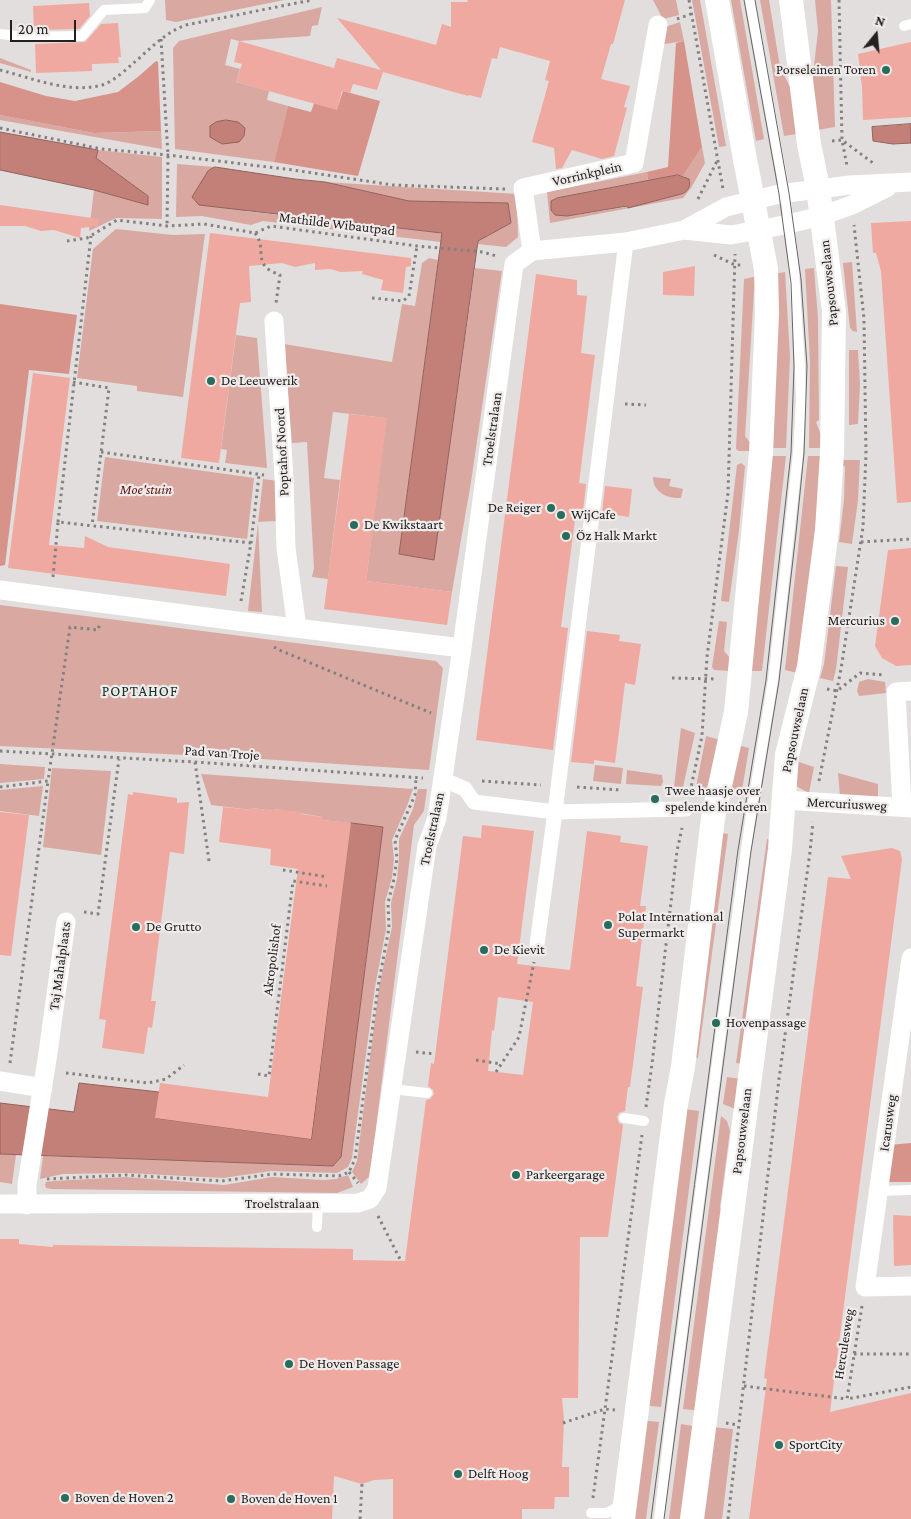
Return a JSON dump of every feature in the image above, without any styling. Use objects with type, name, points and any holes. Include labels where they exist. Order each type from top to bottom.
[{"type":"street","points":[[625,1510],[675,1114],[683,1067],[707,858],[713,818],[736,712],[761,446],[767,314],[766,268],[717,0]]},
{"type":"street","name":"Papsouwselaan","points":[[692,1519],[778,859],[787,755],[809,667],[829,501],[832,454],[834,312],[818,188],[809,144],[791,0]]},
{"type":"street","name":"Vorrinkplein","points":[[523,188],[634,164],[658,25]]},
{"type":"street","points":[[684,230],[731,235],[789,224],[821,216],[852,205],[902,183]]},
{"type":"street","points":[[523,188],[532,251],[626,242],[684,230],[726,207],[785,193],[850,185],[902,183]]},
{"type":"street","points":[[537,944],[626,242]]},
{"type":"street","name":"Troelstralaan","points":[[0,1204],[358,1203],[370,1199],[377,1188],[427,846],[437,818],[514,264],[532,251]]},
{"type":"street","name":"Poptahof Noord","points":[[274,321],[284,478],[286,548],[297,628]]},
{"type":"street","points":[[0,590],[103,605],[462,648]]},
{"type":"street","points":[[907,808],[896,692],[911,691]]},
{"type":"street","points":[[442,779],[464,789],[474,802],[555,812],[686,809]]},
{"type":"street","name":"Mercuriusweg","points":[[784,800],[907,808]]},
{"type":"street","name":"Taj Mahalplaats","points":[[27,1205],[29,1177],[66,922]]},
{"type":"street","name":"Icarusweg","points":[[865,1287],[911,958]]},
{"type":"street","points":[[4,1082],[42,1095]]},
{"type":"street","points":[[865,1287],[911,1286]]},
{"type":"lane","points":[[0,34],[26,37],[82,36],[104,10],[145,8],[150,0]]},
{"type":"lane","name":"Papsouwselaan","points":[[659,1519],[722,1024],[750,821],[773,680],[798,453],[800,367],[795,280],[785,193],[750,0]]},
{"type":"lane","points":[[391,1089],[427,1093]]},
{"type":"lane","points":[[624,1118],[644,1120]]},
{"type":"lane","points":[[878,1191],[911,1190]]},
{"type":"lane","points":[[317,1227],[318,1204]]},
{"type":"lane","points":[[591,1513],[607,1512],[617,1508],[625,1510]]},
{"type":"path","points":[[0,70],[68,87],[86,88],[103,84],[119,76],[172,30],[186,25],[312,0]]},
{"type":"path","points":[[689,0],[726,207]]},
{"type":"path","points":[[839,0],[842,140],[850,185]]},
{"type":"path","points":[[161,39],[168,155],[167,226]]},
{"type":"path","points":[[0,128],[102,149],[293,170],[393,185],[509,190],[523,188]]},
{"type":"path","points":[[728,1519],[779,1080],[810,852],[814,803],[841,669],[861,542],[866,454],[864,319],[852,205]]},
{"type":"path","name":"Mathilde Wibautpad","points":[[67,241],[87,238],[117,220],[167,226],[204,224],[255,234],[271,226],[433,248],[483,252]]},
{"type":"path","points":[[255,234],[260,239],[262,262],[266,268],[280,275],[274,321]]},
{"type":"path","points":[[591,1513],[652,1064],[677,851],[702,736],[706,657],[728,493],[735,265],[731,235]]},
{"type":"path","points":[[51,597],[73,382],[91,236]]},
{"type":"path","points":[[372,298],[403,301],[407,299],[418,246]]},
{"type":"path","points":[[73,382],[109,388],[92,526]]},
{"type":"path","points":[[101,452],[138,460],[284,478]]},
{"type":"path","points":[[237,621],[251,543],[259,475]]},
{"type":"path","points":[[58,522],[251,543]]},
{"type":"path","points":[[861,542],[911,539]]},
{"type":"path","points":[[4,1082],[70,627],[98,630],[103,605]]},
{"type":"path","points":[[277,626],[274,647],[279,650],[420,708],[451,723]]},
{"type":"path","name":"Pad van Troje","points":[[0,751],[442,779]]},
{"type":"path","name":"Taj Mahalplaats","points":[[66,922],[68,910],[98,914],[119,759]]},
{"type":"path","points":[[195,762],[209,861]]},
{"type":"path","points":[[29,1177],[126,1175],[222,1181],[272,1174],[339,1176],[349,1172],[355,1158],[378,986],[389,928],[388,903],[397,858],[396,840],[415,795],[416,778]]},
{"type":"path","points":[[0,787],[48,781]]},
{"type":"path","points":[[284,870],[328,877]]},
{"type":"path","name":"Akropolishof","points":[[258,1074],[269,1076],[293,881],[327,886],[323,876]]},
{"type":"path","points":[[496,1072],[520,1037],[537,944]]},
{"type":"path","points":[[476,1060],[501,1064]]},
{"type":"path","points":[[45,1070],[148,1083],[166,1079],[184,1065]]},
{"type":"path","name":"Herculesweg","points":[[865,1287],[847,1399],[911,1387]]},
{"type":"path","points":[[854,1354],[911,1354]]},
{"type":"path","points":[[744,1386],[847,1399]]},
{"type":"path","points":[[360,1519],[362,1484]]},
{"type":"green space","points":[[165,0],[284,0],[176,22],[166,20]]},
{"type":"green space","points":[[653,0],[676,0],[679,15],[663,19]]},
{"type":"green space","points":[[692,0],[700,0],[726,146],[719,147]]},
{"type":"green space","points":[[731,0],[740,0],[764,139],[756,141]]},
{"type":"green space","points":[[760,0],[769,0],[780,67],[795,97],[796,134],[784,136]]},
{"type":"green space","points":[[815,0],[831,0],[835,127],[812,131],[809,109],[818,31]]},
{"type":"green space","points":[[322,7],[318,25],[312,26],[310,36],[239,41],[231,39],[225,65],[240,69],[236,82],[269,91],[267,100],[288,106],[274,162],[175,149],[173,48],[179,41]]},
{"type":"green space","points":[[680,22],[684,41],[659,45],[662,28]]},
{"type":"green space","points":[[0,58],[31,70],[31,72],[0,63]]},
{"type":"green space","points":[[0,115],[94,133],[161,131],[162,149],[0,120]]},
{"type":"green space","points":[[702,147],[705,163],[683,198],[550,223],[547,192],[647,172],[648,181],[554,199],[551,210],[575,215],[633,206],[688,179],[683,176]]},
{"type":"green space","points":[[98,150],[162,157],[162,219],[116,218],[89,231],[94,190],[148,204],[148,196],[96,158]]},
{"type":"green space","points":[[177,164],[215,167],[295,179],[244,211],[442,233],[441,242],[263,221],[251,225],[202,216],[176,217]]},
{"type":"green space","points":[[325,182],[517,194],[518,237],[506,247],[477,244],[478,241],[511,223],[508,203],[409,201]]},
{"type":"green space","points":[[116,229],[173,235],[205,234],[183,397],[137,391],[137,386],[77,378],[93,249]]},
{"type":"green space","points":[[429,258],[438,260],[399,554],[434,559],[475,268],[502,271],[471,482],[452,592],[366,581],[386,418],[333,412],[324,478],[340,480],[328,579],[312,577],[314,568],[307,442],[292,443],[284,344],[392,362],[402,304],[415,306],[422,263]]},
{"type":"green space","points":[[852,262],[857,332],[850,328],[843,263]]},
{"type":"green space","points":[[814,268],[818,318],[819,420],[816,422],[826,448],[809,448],[810,362],[805,269]]},
{"type":"green space","points":[[785,272],[790,357],[786,448],[765,448],[774,274]]},
{"type":"green space","points":[[758,276],[759,283],[754,291],[745,436],[754,448],[754,451],[739,451],[736,449],[744,279]]},
{"type":"green space","points":[[236,335],[257,338],[267,468],[225,463],[227,450],[221,449]]},
{"type":"green space","points":[[849,350],[858,350],[860,385],[858,424],[849,425]]},
{"type":"green space","points":[[765,456],[786,456],[762,671],[743,671]]},
{"type":"green space","points":[[808,456],[828,456],[802,674],[785,670]]},
{"type":"green space","name":"Moe'stuin","points":[[105,457],[254,478],[247,539],[97,521]]},
{"type":"green space","points":[[838,460],[860,460],[858,500],[852,544],[839,542],[844,500],[845,467]]},
{"type":"green space","points":[[741,463],[745,466],[739,530],[729,602],[721,601],[737,465]]},
{"type":"green space","points":[[653,477],[671,479],[669,486],[683,489],[681,498],[662,494],[655,487]]},
{"type":"green space","points":[[263,479],[278,481],[277,521],[258,522]]},
{"type":"green space","points":[[258,523],[262,612],[248,611]]},
{"type":"green space","points":[[836,566],[848,567],[833,681],[820,678],[824,664]]},
{"type":"green space","points":[[0,605],[436,661],[443,668],[429,770],[246,758],[0,746]]},
{"type":"green space","points":[[719,621],[727,622],[724,651],[732,660],[730,671],[714,670],[712,667]]},
{"type":"green space","points":[[868,679],[885,682],[886,693],[859,696],[857,691],[859,682]]},
{"type":"green space","points":[[681,728],[695,733],[683,787],[674,787]]},
{"type":"green space","points":[[706,736],[724,741],[715,790],[696,787]]},
{"type":"green space","points":[[737,745],[749,748],[742,790],[725,790]]},
{"type":"green space","points":[[793,760],[814,767],[809,793],[796,786]]},
{"type":"green space","points":[[0,764],[45,767],[44,779],[0,783]]},
{"type":"green space","points":[[595,765],[623,768],[621,784],[593,781]]},
{"type":"green space","points":[[52,768],[111,771],[101,855],[43,847]]},
{"type":"green space","points":[[627,770],[662,775],[663,782],[661,786],[626,784]]},
{"type":"green space","points":[[838,773],[878,784],[878,798],[840,796]]},
{"type":"green space","points":[[201,774],[413,789],[392,840],[394,859],[392,878],[385,902],[386,929],[375,987],[352,1158],[348,1167],[337,1173],[271,1171],[223,1178],[126,1173],[63,1174],[40,1179],[43,1156],[333,1166],[341,1157],[383,827],[323,820],[323,817],[275,809],[274,811],[252,808],[251,810],[211,805]]},
{"type":"green space","points":[[43,786],[39,816],[0,811],[0,790]]},
{"type":"green space","points":[[418,789],[427,789],[424,811],[414,825],[370,1176],[361,1184],[352,1172],[357,1161],[379,987],[392,927],[391,903],[397,879],[399,839],[413,809]]},
{"type":"green space","points":[[721,833],[728,834],[698,1058],[691,1057]]},
{"type":"green space","points":[[767,839],[771,840],[743,1064],[736,1063]]},
{"type":"green space","points":[[727,1077],[741,1079],[736,1111],[723,1104]]},
{"type":"green space","points":[[684,1109],[699,1111],[661,1407],[643,1405]]},
{"type":"green space","points":[[721,1116],[727,1121],[730,1131],[720,1207],[726,1221],[702,1411],[683,1409]]},
{"type":"green space","points":[[0,1154],[16,1155],[12,1184],[0,1182]]},
{"type":"green space","points":[[348,1175],[353,1187],[337,1193],[51,1189],[46,1188],[45,1185],[46,1182],[53,1181],[126,1177],[224,1185],[272,1177],[323,1180],[336,1179]]},
{"type":"green space","points":[[640,1420],[659,1422],[646,1519],[629,1519]]},
{"type":"green space","points":[[681,1424],[700,1427],[687,1519],[669,1519]]},
{"type":"green space","points":[[711,1427],[733,1429],[722,1519],[698,1519]]},
{"type":"shaded area","points":[[684,41],[702,147],[683,176],[677,175],[648,181],[647,172],[668,167],[676,43]]},
{"type":"shaded area","points":[[156,61],[158,62],[161,131],[94,133],[0,115],[0,82],[46,96],[75,101],[118,92]]},
{"type":"shaded area","points":[[343,91],[380,101],[358,176],[274,162],[288,106],[311,112],[314,103],[337,109]]},
{"type":"shaded area","points":[[226,120],[238,122],[245,128],[244,136],[239,142],[222,144],[210,137],[210,126],[216,122]]},
{"type":"shaded area","points":[[911,124],[911,143],[893,144],[873,141],[872,127]]},
{"type":"shaded area","points":[[0,132],[98,150],[96,158],[148,196],[148,205],[94,190],[0,170]]},
{"type":"shaded area","points":[[215,167],[325,182],[409,201],[508,203],[511,223],[478,241],[434,560],[399,554],[442,233],[199,205],[192,197],[208,171]]},
{"type":"shaded area","points":[[678,175],[689,179],[690,182],[687,190],[681,194],[628,208],[627,206],[567,216],[555,215],[551,210],[551,201],[557,198]]},
{"type":"shaded area","points":[[0,304],[77,315],[69,374],[29,370],[5,565],[0,566]]},
{"type":"shaded area","points":[[351,823],[383,827],[341,1157],[333,1166],[0,1154],[0,1103],[74,1112],[79,1083],[159,1092],[156,1118],[311,1139]]},
{"type":"shaded area","points":[[911,1143],[911,1182],[885,1182],[889,1145]]},
{"type":"building","points":[[468,0],[625,0],[601,79],[630,86],[624,107],[627,108],[614,156],[602,159],[572,150],[562,168],[556,169],[554,148],[532,142],[549,81],[545,80],[550,61],[500,47],[497,59],[492,58],[481,98],[383,72],[377,90],[353,84],[350,93],[342,91],[337,110],[236,82],[242,64],[234,62],[239,41],[334,68],[337,58],[381,70],[337,18],[436,45],[442,24],[451,27],[451,2],[467,2]]},
{"type":"building","points":[[89,3],[90,16],[79,29],[34,30],[33,6]]},
{"type":"building","points":[[118,23],[121,57],[118,57],[119,63],[92,64],[92,71],[36,73],[35,44],[85,42],[101,24]]},
{"type":"building","name":"Porseleinen Toren","points":[[911,42],[911,117],[863,120],[858,54]]},
{"type":"building","points":[[0,205],[99,219],[98,226],[81,228],[80,238],[54,230],[41,231],[25,226],[0,226]]},
{"type":"building","points":[[911,221],[911,502],[897,503],[881,271],[876,253],[873,253],[871,223]]},
{"type":"building","name":"De Leeuwerik","points":[[210,233],[411,258],[411,266],[406,267],[403,293],[381,290],[383,280],[362,274],[363,271],[315,270],[315,263],[295,267],[282,263],[249,266],[251,302],[240,303],[219,463],[181,458]]},
{"type":"building","points":[[695,266],[694,296],[663,295],[663,272]]},
{"type":"building","name":"De Reiger","points":[[536,274],[577,280],[577,295],[587,296],[581,353],[595,355],[579,483],[586,484],[583,512],[576,512],[561,627],[568,628],[553,750],[476,740]]},
{"type":"building","points":[[33,373],[70,378],[49,545],[84,548],[85,536],[108,547],[230,564],[226,596],[8,568]]},
{"type":"building","name":"De Kwikstaart","points":[[349,414],[387,418],[366,581],[452,592],[447,625],[324,609]]},
{"type":"building","points":[[605,486],[632,489],[629,517],[602,513]]},
{"type":"building","name":"Mercurius","points":[[911,548],[911,665],[896,666],[882,658],[875,646],[888,550]]},
{"type":"building","points":[[587,631],[620,635],[619,641],[641,644],[635,685],[625,683],[615,763],[594,760],[594,764],[571,762]]},
{"type":"building","name":"De Grutto","points":[[133,792],[177,798],[177,803],[189,802],[184,854],[170,852],[151,1001],[156,1001],[152,1028],[148,1027],[144,1054],[102,1048],[106,1020],[99,1019],[128,794],[133,795]]},
{"type":"building","points":[[223,807],[301,812],[301,814],[323,817],[323,820],[351,823],[311,1139],[155,1118],[160,1083],[268,1097],[298,869],[270,865],[271,849],[219,842]]},
{"type":"building","points":[[0,812],[29,815],[11,956],[0,955]]},
{"type":"building","points":[[482,825],[534,831],[517,964],[570,970],[587,831],[621,836],[620,842],[648,846],[640,906],[646,906],[636,986],[643,987],[630,1087],[628,1087],[625,1111],[619,1113],[617,1117],[619,1123],[623,1125],[608,1237],[580,1237],[578,1398],[562,1398],[564,1420],[562,1467],[569,1467],[569,1497],[555,1497],[554,1509],[522,1509],[522,1519],[393,1519],[393,1479],[374,1480],[362,1484],[334,1476],[332,1519],[0,1519],[0,1239],[19,1239],[19,1244],[53,1247],[53,1245],[353,1249],[353,1260],[405,1261],[426,1100],[430,1099],[434,1094],[433,1090],[428,1086],[431,1063],[434,1064],[463,836],[481,838]],"holes":[[[498,997],[533,1002],[523,1075],[488,1071],[492,1030],[494,1031]]]},
{"type":"building","points":[[892,848],[900,851],[902,859],[830,1412],[911,1393],[911,1519],[749,1519],[767,1379],[764,1378],[828,877],[851,879],[841,856]]},
{"type":"building","points":[[893,1215],[911,1216],[911,1265],[894,1266]]},
{"type":"tram line","points":[[651,1519],[738,850],[766,680],[791,453],[794,367],[791,283],[779,194],[744,0]]},
{"type":"tram line","points":[[664,1519],[751,851],[779,681],[804,453],[807,366],[801,279],[789,193],[755,0]]},
{"type":"place","name":"Porseleinen Toren","points":[[886,70]]},
{"type":"place","name":"De Leeuwerik","points":[[211,381]]},
{"type":"place","name":"De Reiger","points":[[551,508]]},
{"type":"place","name":"WijCafe","points":[[561,515]]},
{"type":"place","name":"De Kwikstaart","points":[[354,525]]},
{"type":"place","name":"Öz Halk Markt","points":[[566,536]]},
{"type":"place","name":"Mercurius","points":[[895,621]]},
{"type":"place","name":"Twee haasje over spelende kinderen","points":[[655,799]]},
{"type":"place","name":"Polat International Supermarkt","points":[[608,925]]},
{"type":"place","name":"De Grutto","points":[[136,927]]},
{"type":"place","name":"De Kievit","points":[[484,950]]},
{"type":"place","name":"Hovenpassage","points":[[716,1023]]},
{"type":"place","name":"Parkeergarage","points":[[516,1175]]},
{"type":"place","name":"De Hoven Passage","points":[[289,1364]]},
{"type":"place","name":"SportCity","points":[[779,1445]]},
{"type":"place","name":"Delft Hoog","points":[[458,1474]]},
{"type":"place","name":"Boven de Hoven 2","points":[[65,1498]]},
{"type":"place","name":"Boven de Hoven 1","points":[[231,1499]]},
{"type":"district","name":"POPTAHOF","points":[[140,691]]}]
